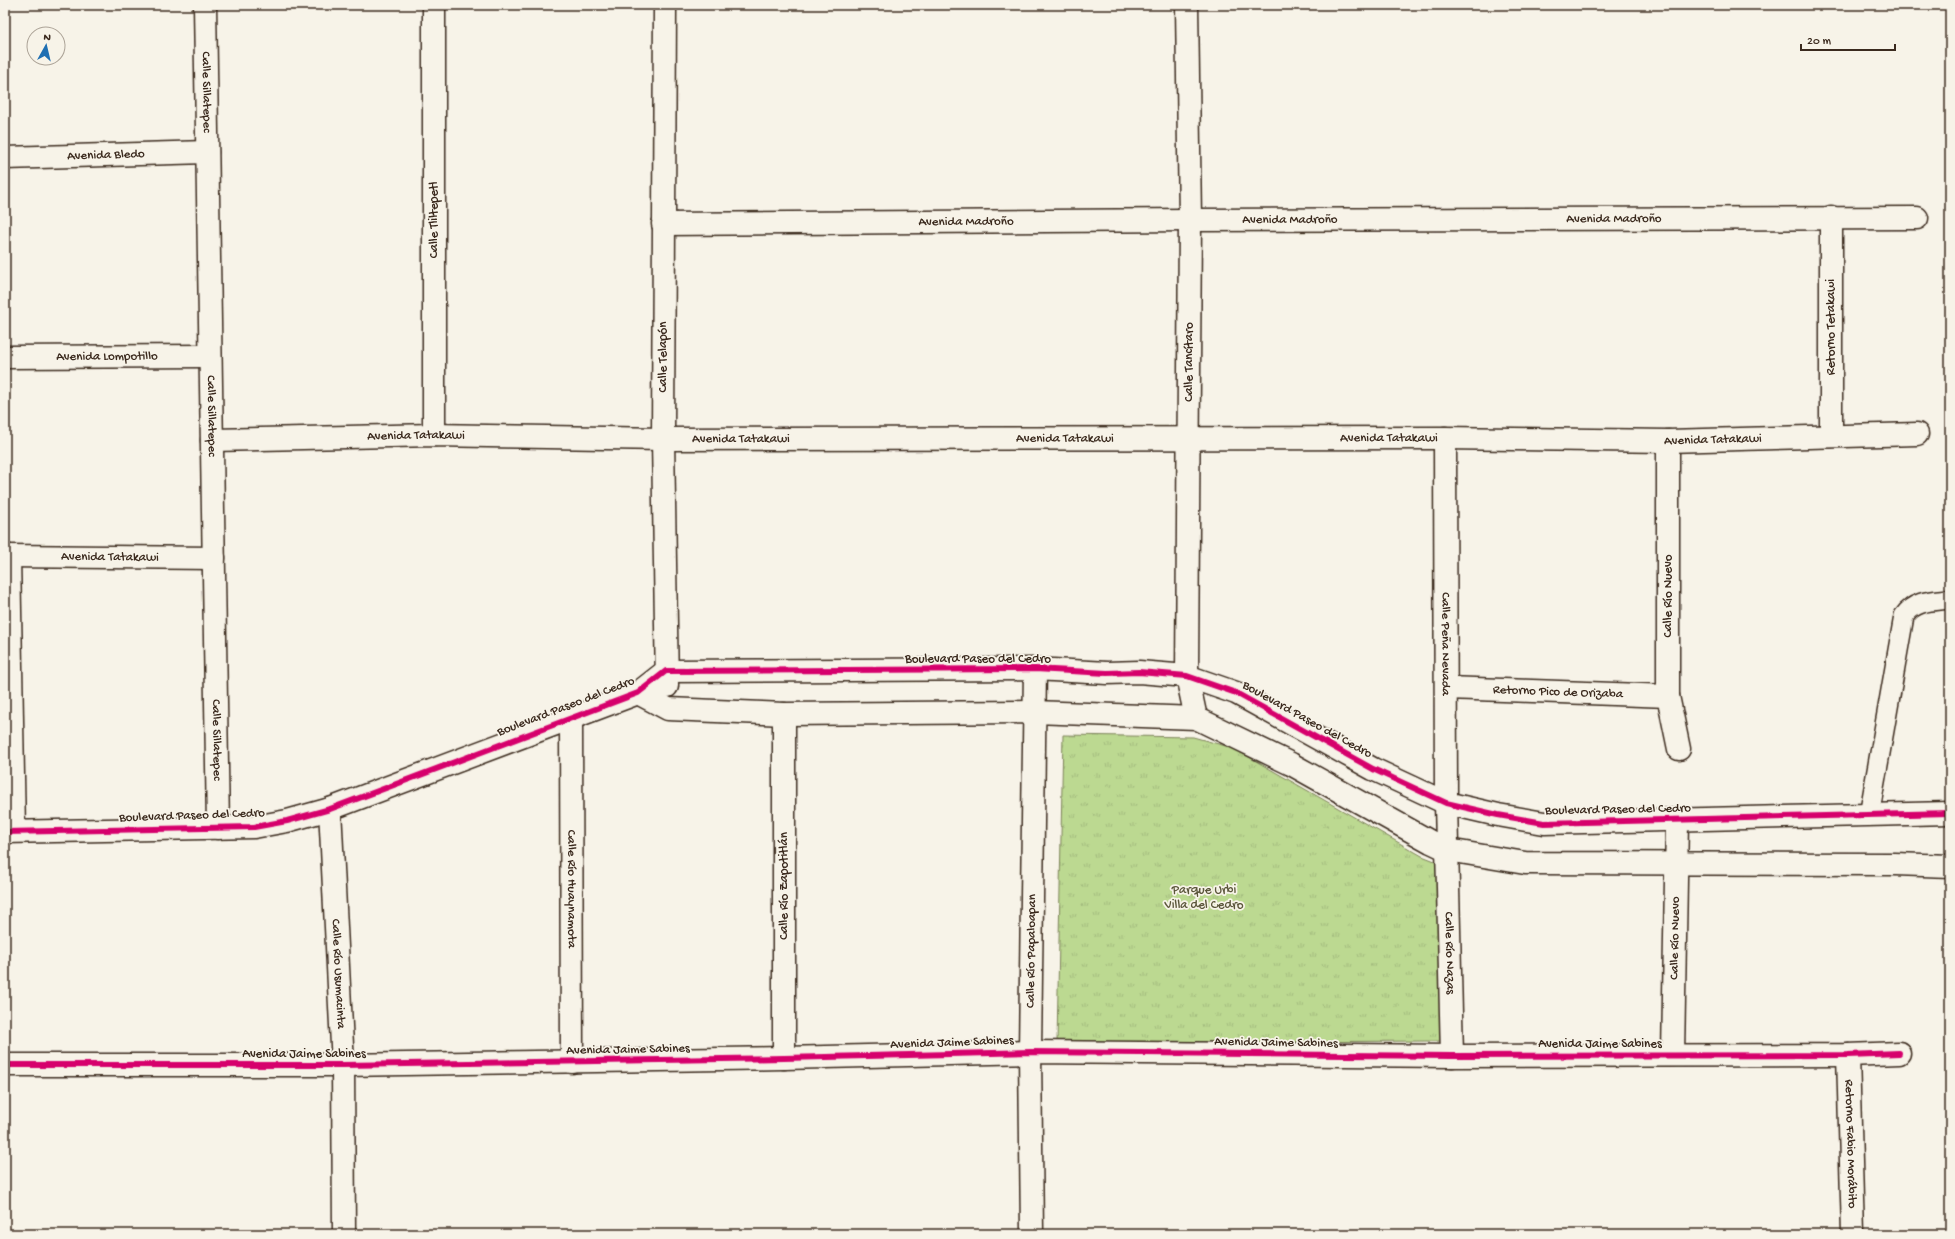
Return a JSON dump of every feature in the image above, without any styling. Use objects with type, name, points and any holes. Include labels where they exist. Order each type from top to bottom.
[{"type":"street","name":"Calle Sillatepec","points":[[206,5],[218,828]]},
{"type":"street","name":"Calle Tliltepetl","points":[[434,5],[434,435]]},
{"type":"street","name":"Calle Telapón","points":[[665,5],[663,439],[666,671],[668,709]]},
{"type":"street","name":"Calle Tancítaro","points":[[1188,5],[1190,220],[1187,676],[1196,718]]},
{"type":"street","name":"Avenida Bledo","points":[[5,158],[207,152]]},
{"type":"street","name":"Avenida Madroño","points":[[663,224],[1190,220],[1831,217],[1918,218]]},
{"type":"street","name":"Retorno Tetakawi","points":[[1831,217],[1831,436]]},
{"type":"street","name":"Avenida Lompotillo","points":[[5,357],[210,356]]},
{"type":"street","name":"Avenida Tatakawi","points":[[212,440],[434,435],[663,439],[1445,438],[1668,441],[1917,434]]},
{"type":"street","name":"Calle Peña Nevada","points":[[1445,438],[1447,688],[1446,803],[1448,850]]},
{"type":"street","name":"Calle Río Nuevo","points":[[1668,441],[1668,696],[1679,749]]},
{"type":"street","name":"Avenida Tatakawi","points":[[7,556],[214,558]]},
{"type":"street","points":[[7,556],[9,832]]},
{"type":"street","name":"Boulevard Paseo del Cedro","points":[[9,832],[254,827],[286,821],[330,809],[638,693],[666,671],[1035,669],[1107,673],[1140,672],[1187,676],[1236,693],[1373,769],[1446,803],[1498,815],[1544,823],[1677,821],[1950,813]]},
{"type":"street","name":"Calle Río Papaloapan","points":[[1032,1234],[1030,1052],[1035,669]]},
{"type":"street","name":"Retorno Pico de Orizaba","points":[[1447,688],[1668,696]]},
{"type":"street","name":"Boulevard Paseo del Cedro","points":[[638,693],[668,709],[784,714],[1034,712],[1196,718],[1291,764],[1448,850],[1525,862],[1895,864],[1950,866]]},
{"type":"street","name":"Calle Río Zapotitlán","points":[[784,714],[784,1058]]},
{"type":"street","name":"Calle Río Huaynamota","points":[[571,717],[572,1062]]},
{"type":"street","name":"Calle Río Usumacinta","points":[[330,809],[343,1065],[344,1234]]},
{"type":"street","name":"Calle Río Nuevo","points":[[1673,1055],[1677,821]]},
{"type":"street","name":"Calle Río Nazas","points":[[1448,850],[1452,1056]]},
{"type":"street","name":"Avenida Jaime Sabines","points":[[5,1065],[343,1065],[784,1058],[1030,1052],[1452,1056],[1848,1055],[1899,1052]]},
{"type":"street","name":"Retorno Fabio Morábito","points":[[1848,1055],[1853,1234]]},
{"type":"lane","points":[[1869,816],[1904,616],[1910,608],[1918,603],[1950,599]]},
{"type":"green space","name":"Parque Urbi Villa del Cedro","points":[[1063,735],[1193,737],[1233,748],[1422,856],[1445,865],[1452,1031],[1440,1041],[1057,1043]]},
{"type":"cycle path","points":[[5,832],[254,827],[287,821],[330,809],[638,693],[666,671],[1035,669],[1107,673],[1139,672],[1187,676],[1236,693],[1373,769],[1446,803],[1498,815],[1544,823],[1950,813]]},
{"type":"cycle path","points":[[5,1065],[343,1065],[784,1058],[1030,1052],[1452,1056],[1848,1055],[1899,1053]]}]
